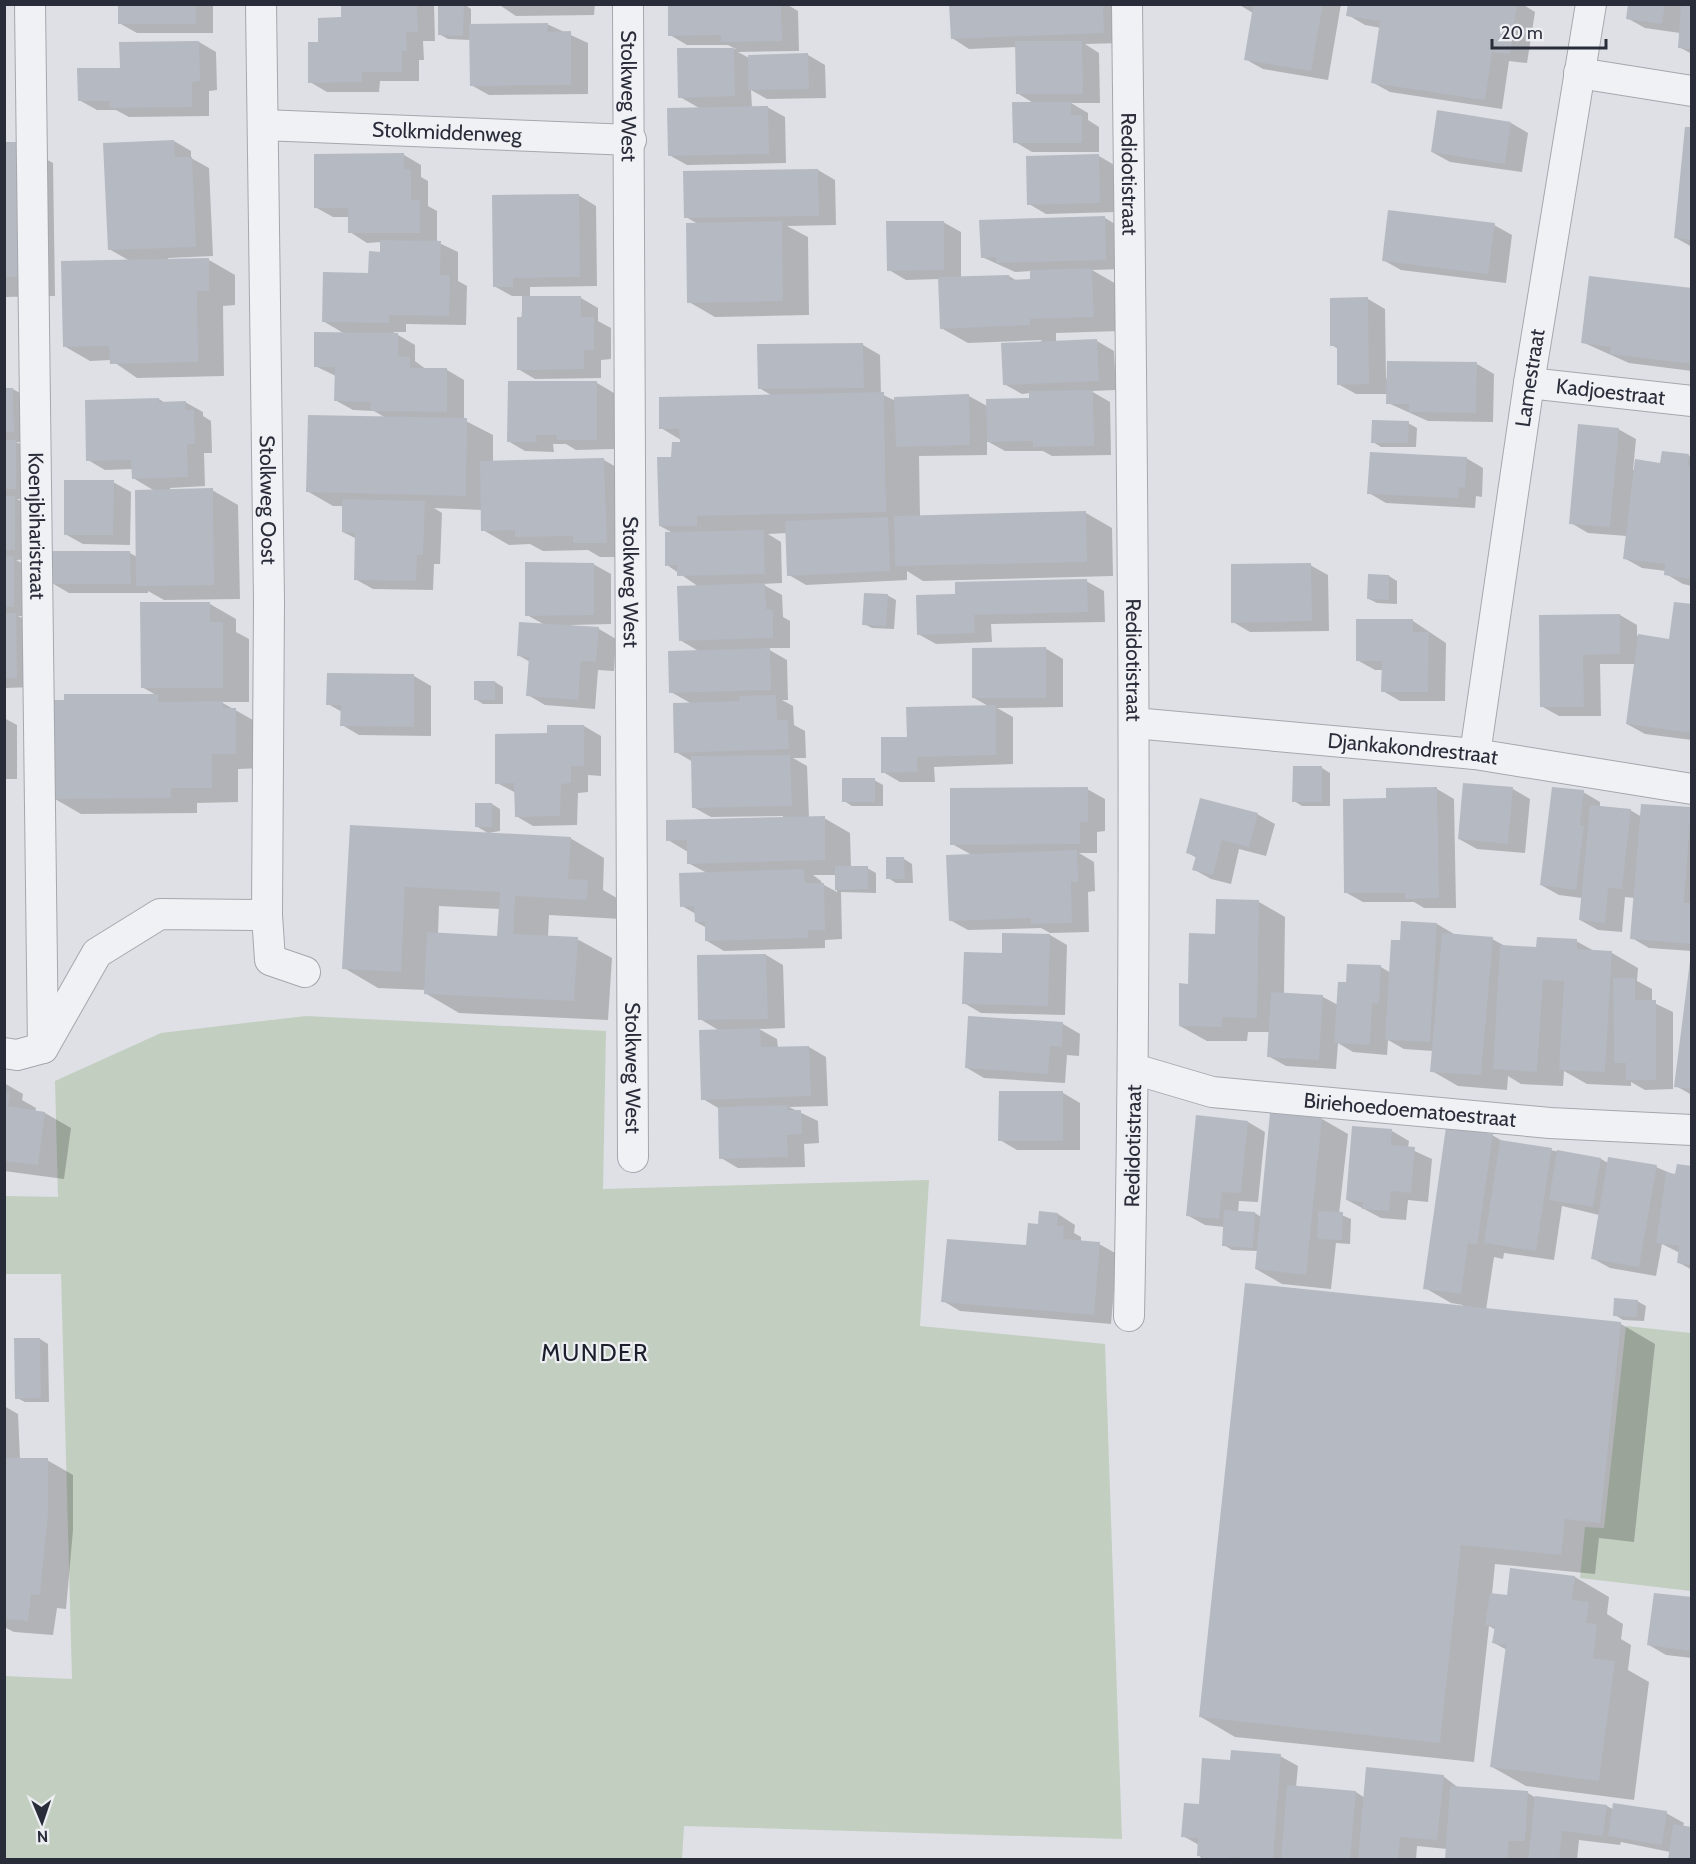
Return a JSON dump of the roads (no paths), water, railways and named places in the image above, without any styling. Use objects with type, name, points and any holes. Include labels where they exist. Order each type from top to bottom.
[{"type":"street","name":"Koenjbiharistraat","points":[[30,4],[43,1048]]},
{"type":"street","name":"Stolkweg Oost","points":[[261,4],[269,601],[267,915],[270,960],[305,972]]},
{"type":"street","name":"Stolkweg West","points":[[628,4],[631,140],[633,1157]]},
{"type":"street","name":"Redidotistraat","points":[[1127,4],[1134,723],[1134,1069],[1129,1316]]},
{"type":"street","name":"Lamestraat","points":[[1475,754],[1529,383],[1591,4]]},
{"type":"street","points":[[1579,73],[1692,91]]},
{"type":"street","name":"Stolkmiddenweg","points":[[263,125],[631,140]]},
{"type":"street","name":"Kadjoestraat","points":[[1529,383],[1692,401]]},
{"type":"street","name":"Djankakondrestraat","points":[[1134,723],[1475,754],[1692,789]]},
{"type":"street","points":[[4,1053],[16,1055],[43,1048],[97,953],[160,914],[267,915]]},
{"type":"street","name":"Biriehoedoematoestraat","points":[[1134,1069],[1212,1092],[1550,1123],[1692,1130]]},
{"type":"district","name":"MUNDER","points":[[595,1353]]}]
